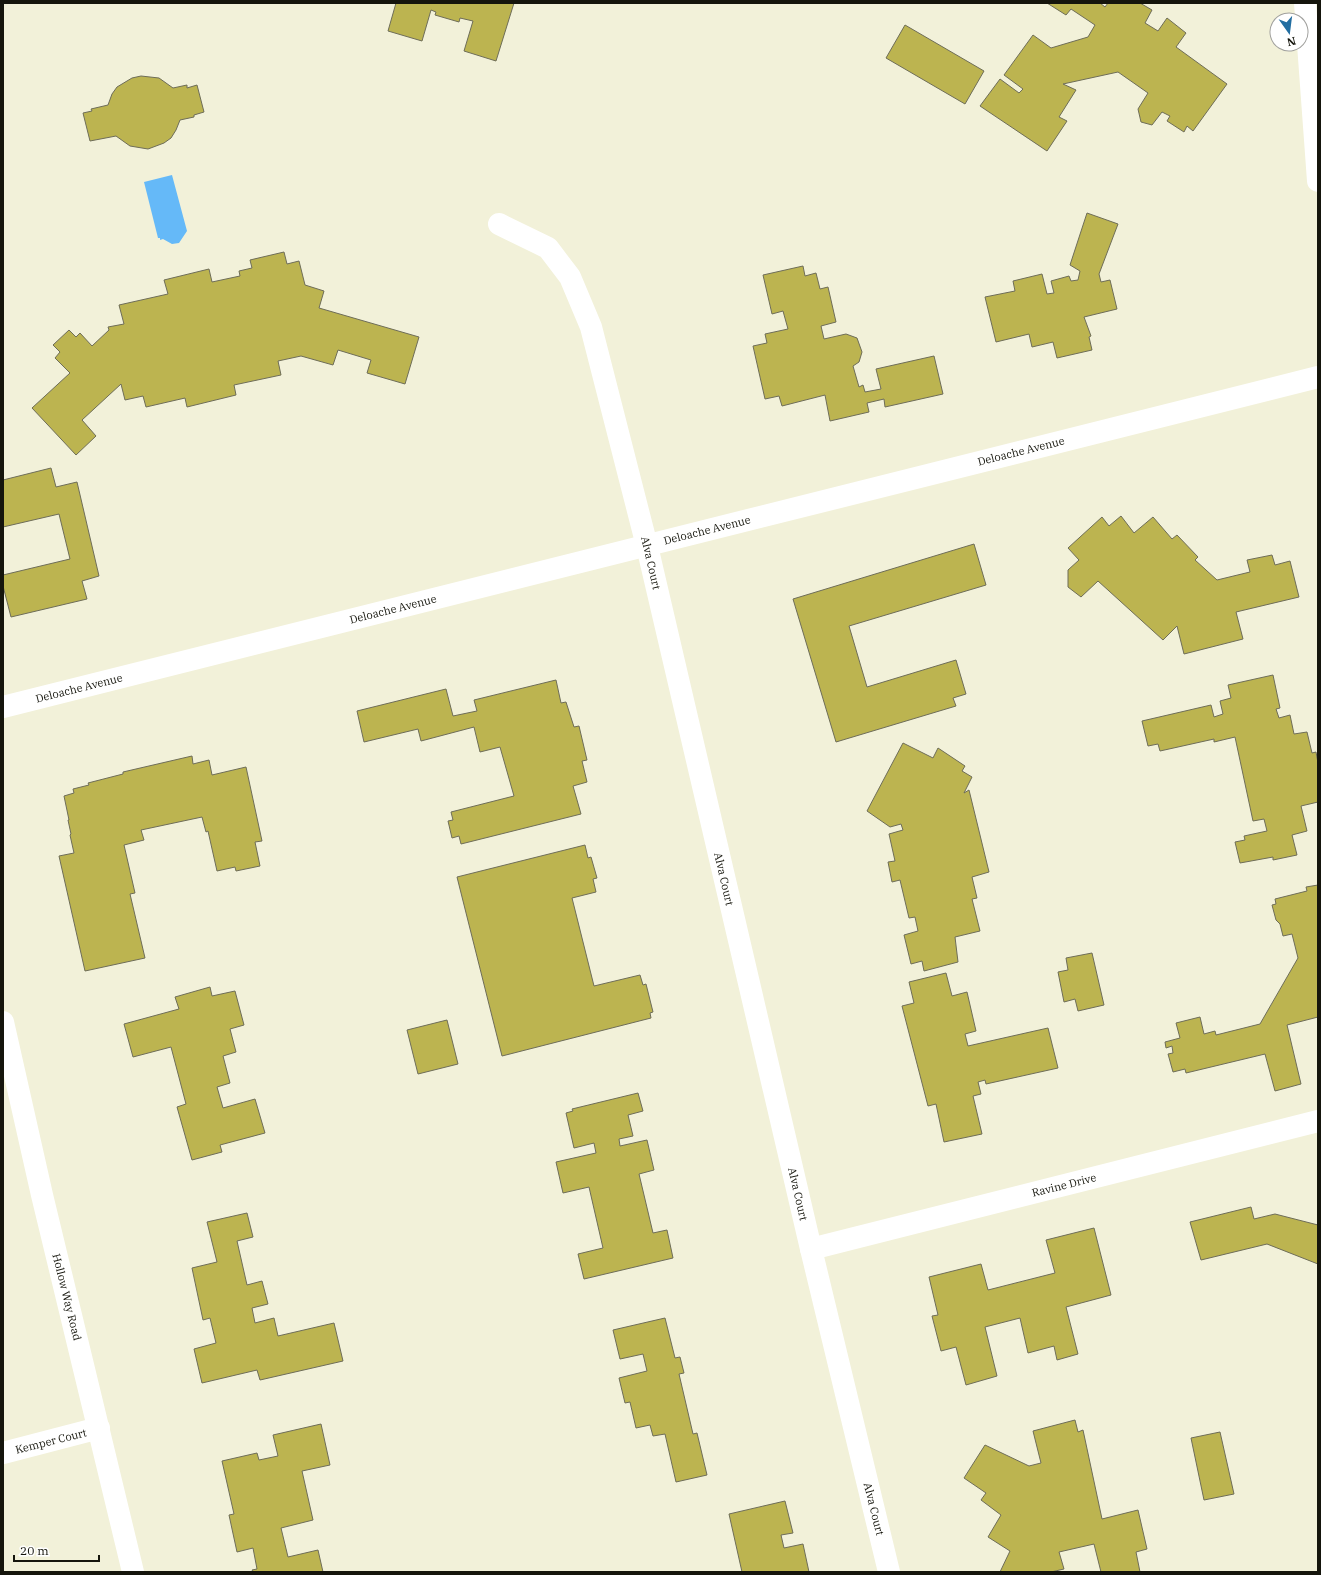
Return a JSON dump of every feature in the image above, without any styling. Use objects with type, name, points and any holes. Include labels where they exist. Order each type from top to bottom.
[{"type":"street","points":[[1305,3],[1318,180]]},
{"type":"street","name":"Alva Court","points":[[499,224],[548,248],[570,277],[591,327],[647,546],[811,1249],[889,1572]]},
{"type":"street","name":"Deloache Avenue","points":[[3,707],[1318,377]]},
{"type":"street","name":"Hollow Way Road","points":[[3,1022],[42,1195],[133,1572]]},
{"type":"street","name":"Ravine Drive","points":[[811,1249],[1318,1121]]},
{"type":"street","name":"Kemper Court","points":[[3,1453],[98,1428]]},
{"type":"water","points":[[172,175],[187,231],[179,243],[172,244],[158,238],[144,182]]},
{"type":"building","points":[[396,3],[514,3],[496,61],[464,51],[473,21],[460,18],[459,22],[435,15],[436,12],[431,10],[422,41],[388,31]]},
{"type":"building","points":[[1047,3],[1100,3],[1105,7],[1108,3],[1140,3],[1152,10],[1145,23],[1158,31],[1167,18],[1186,33],[1176,47],[1227,84],[1193,131],[1187,126],[1184,132],[1167,121],[1170,116],[1162,112],[1152,125],[1141,122],[1138,109],[1148,93],[1118,72],[1063,84],[1076,90],[1059,117],[1067,121],[1047,151],[980,106],[1000,79],[1019,93],[1023,89],[1004,75],[1033,35],[1051,48],[1088,37],[1095,25],[1071,9],[1066,15]]},
{"type":"building","points":[[905,25],[984,71],[965,104],[886,58]]},
{"type":"building","points":[[141,76],[159,78],[173,88],[187,85],[187,88],[197,85],[204,112],[194,115],[194,117],[180,120],[171,138],[164,143],[148,149],[130,146],[116,136],[90,141],[83,113],[92,111],[91,109],[108,105],[112,94],[117,87],[132,78]]},
{"type":"building","points":[[1087,213],[1118,224],[1099,274],[1101,282],[1110,280],[1117,309],[1084,317],[1091,336],[1089,337],[1092,350],[1057,358],[1053,342],[1032,347],[1029,334],[996,342],[985,297],[1015,291],[1013,281],[1042,274],[1047,294],[1054,293],[1051,281],[1069,276],[1071,281],[1078,280],[1080,271],[1070,265]]},
{"type":"building","points":[[284,252],[287,264],[299,261],[305,285],[324,291],[319,308],[419,337],[405,384],[367,373],[371,360],[338,350],[333,365],[301,356],[278,361],[281,375],[234,385],[236,395],[187,407],[185,398],[146,407],[143,396],[125,400],[121,384],[82,420],[96,436],[76,455],[32,408],[70,373],[55,358],[60,352],[53,345],[69,330],[76,337],[80,333],[92,346],[109,330],[108,327],[124,324],[119,305],[168,294],[164,280],[209,269],[212,282],[240,276],[239,271],[252,268],[250,260]]},
{"type":"building","points":[[803,266],[805,276],[816,273],[820,289],[828,287],[836,322],[821,326],[824,339],[846,334],[857,338],[862,352],[859,362],[853,366],[859,387],[863,385],[865,392],[881,389],[876,369],[934,356],[943,394],[885,407],[884,399],[867,403],[869,412],[830,421],[825,395],[782,406],[779,396],[765,399],[753,346],[767,343],[765,334],[788,329],[783,311],[772,314],[763,275]]},
{"type":"building","points":[[51,468],[56,487],[77,482],[99,576],[82,581],[87,599],[11,617],[3,586],[3,575],[70,559],[59,514],[3,527],[3,480]]},
{"type":"building","points":[[1121,516],[1134,533],[1153,517],[1172,539],[1177,535],[1198,557],[1195,560],[1217,580],[1250,572],[1247,560],[1272,555],[1275,565],[1290,561],[1299,597],[1236,612],[1243,639],[1184,654],[1177,626],[1163,640],[1098,581],[1081,597],[1068,587],[1068,570],[1079,560],[1068,548],[1102,517],[1109,526]]},
{"type":"building","points":[[974,544],[986,585],[849,626],[867,687],[956,660],[966,694],[953,698],[956,706],[836,742],[793,599]]},
{"type":"building","points":[[1273,675],[1280,708],[1276,709],[1279,718],[1290,715],[1294,734],[1307,732],[1312,753],[1316,752],[1318,763],[1318,802],[1301,806],[1307,831],[1292,835],[1297,855],[1273,860],[1273,857],[1240,863],[1235,842],[1245,840],[1244,836],[1267,831],[1264,819],[1253,821],[1235,737],[1214,742],[1214,739],[1160,751],[1158,744],[1148,746],[1142,721],[1211,705],[1214,717],[1223,714],[1220,701],[1231,698],[1228,685]]},
{"type":"building","points":[[556,680],[561,703],[566,702],[574,727],[579,726],[587,760],[582,761],[587,782],[573,786],[581,814],[461,844],[459,836],[452,838],[448,821],[453,820],[451,812],[514,796],[500,747],[480,752],[474,727],[421,741],[418,729],[364,742],[357,711],[446,689],[453,716],[477,711],[474,700]]},
{"type":"building","points":[[903,743],[933,758],[938,748],[965,766],[962,771],[972,777],[964,793],[969,790],[989,872],[972,877],[977,898],[972,899],[980,931],[955,937],[958,962],[924,971],[922,961],[911,964],[904,935],[918,931],[915,917],[909,918],[900,880],[892,882],[888,862],[895,861],[889,834],[903,830],[901,824],[890,827],[867,811]]},
{"type":"building","points":[[192,756],[193,764],[209,760],[212,775],[246,767],[262,841],[255,842],[260,866],[236,871],[235,867],[217,871],[208,831],[206,832],[202,817],[141,830],[144,840],[124,845],[135,893],[130,894],[145,958],[85,971],[59,856],[74,853],[64,796],[74,793],[73,789],[89,785],[88,783],[123,774],[123,772]]},
{"type":"building","points":[[585,845],[588,858],[591,857],[597,878],[593,879],[596,892],[572,898],[594,986],[640,975],[643,985],[646,984],[653,1012],[650,1013],[651,1018],[502,1056],[457,877]]},
{"type":"building","points":[[1318,885],[1318,1017],[1287,1025],[1301,1084],[1275,1091],[1265,1054],[1186,1073],[1185,1069],[1173,1072],[1168,1054],[1173,1053],[1172,1046],[1166,1048],[1165,1042],[1180,1038],[1176,1023],[1200,1017],[1204,1034],[1215,1031],[1216,1035],[1260,1024],[1298,958],[1292,934],[1283,936],[1280,924],[1276,920],[1272,905],[1276,904],[1275,899],[1307,891],[1306,887]]},
{"type":"building","points":[[1092,953],[1104,1005],[1078,1011],[1075,999],[1064,1002],[1058,972],[1068,970],[1066,958]]},
{"type":"building","points":[[946,973],[952,996],[967,992],[976,1031],[965,1034],[968,1046],[1048,1028],[1058,1068],[986,1084],[985,1080],[978,1082],[981,1094],[973,1096],[982,1134],[944,1142],[936,1104],[928,1106],[902,1006],[914,1003],[909,982]]},
{"type":"building","points":[[210,987],[212,996],[235,991],[244,1025],[230,1029],[236,1052],[223,1056],[230,1083],[217,1087],[223,1108],[255,1099],[265,1133],[220,1145],[222,1152],[192,1160],[177,1107],[186,1104],[171,1047],[133,1057],[124,1024],[179,1009],[175,997]]},
{"type":"building","points":[[447,1020],[458,1064],[418,1074],[407,1030]]},
{"type":"building","points":[[638,1093],[643,1111],[628,1115],[633,1136],[619,1139],[620,1146],[647,1140],[654,1170],[639,1174],[653,1233],[667,1230],[673,1258],[584,1279],[578,1254],[603,1248],[589,1187],[563,1193],[556,1162],[596,1153],[594,1143],[574,1148],[566,1113],[573,1111],[572,1109]]},
{"type":"building","points":[[1251,1207],[1254,1219],[1275,1214],[1318,1225],[1318,1264],[1267,1244],[1201,1260],[1190,1222]]},
{"type":"building","points":[[247,1213],[253,1237],[237,1241],[247,1285],[262,1281],[268,1304],[252,1308],[255,1323],[274,1318],[278,1336],[334,1323],[343,1361],[260,1380],[257,1370],[202,1383],[194,1349],[216,1343],[210,1318],[203,1320],[192,1268],[217,1262],[207,1222]]},
{"type":"building","points":[[1094,1228],[1111,1295],[1066,1307],[1078,1354],[1057,1360],[1054,1346],[1028,1353],[1020,1318],[985,1327],[997,1376],[966,1385],[956,1347],[941,1351],[932,1316],[938,1315],[929,1277],[981,1264],[988,1290],[1055,1273],[1046,1240]]},
{"type":"building","points":[[665,1318],[675,1358],[680,1357],[684,1373],[679,1374],[693,1434],[697,1433],[707,1475],[676,1482],[665,1434],[653,1436],[650,1425],[636,1428],[630,1402],[625,1403],[619,1378],[647,1371],[643,1354],[620,1359],[613,1330]]},
{"type":"building","points":[[1075,1420],[1078,1432],[1083,1430],[1102,1519],[1138,1510],[1147,1549],[1136,1552],[1140,1572],[1101,1572],[1094,1544],[1059,1552],[1064,1569],[1051,1572],[1000,1572],[1010,1551],[988,1537],[1001,1515],[981,1500],[986,1493],[964,1478],[985,1445],[1029,1466],[1041,1463],[1033,1431]]},
{"type":"building","points":[[321,1424],[330,1465],[302,1471],[313,1520],[281,1528],[288,1557],[318,1550],[323,1572],[253,1572],[252,1570],[257,1569],[253,1548],[237,1552],[229,1515],[234,1514],[222,1461],[257,1453],[259,1460],[278,1456],[273,1435]]},
{"type":"building","points":[[1220,1432],[1234,1494],[1204,1500],[1191,1438]]},
{"type":"building","points":[[785,1501],[793,1533],[781,1535],[784,1548],[803,1544],[809,1572],[742,1572],[729,1514]]}]
